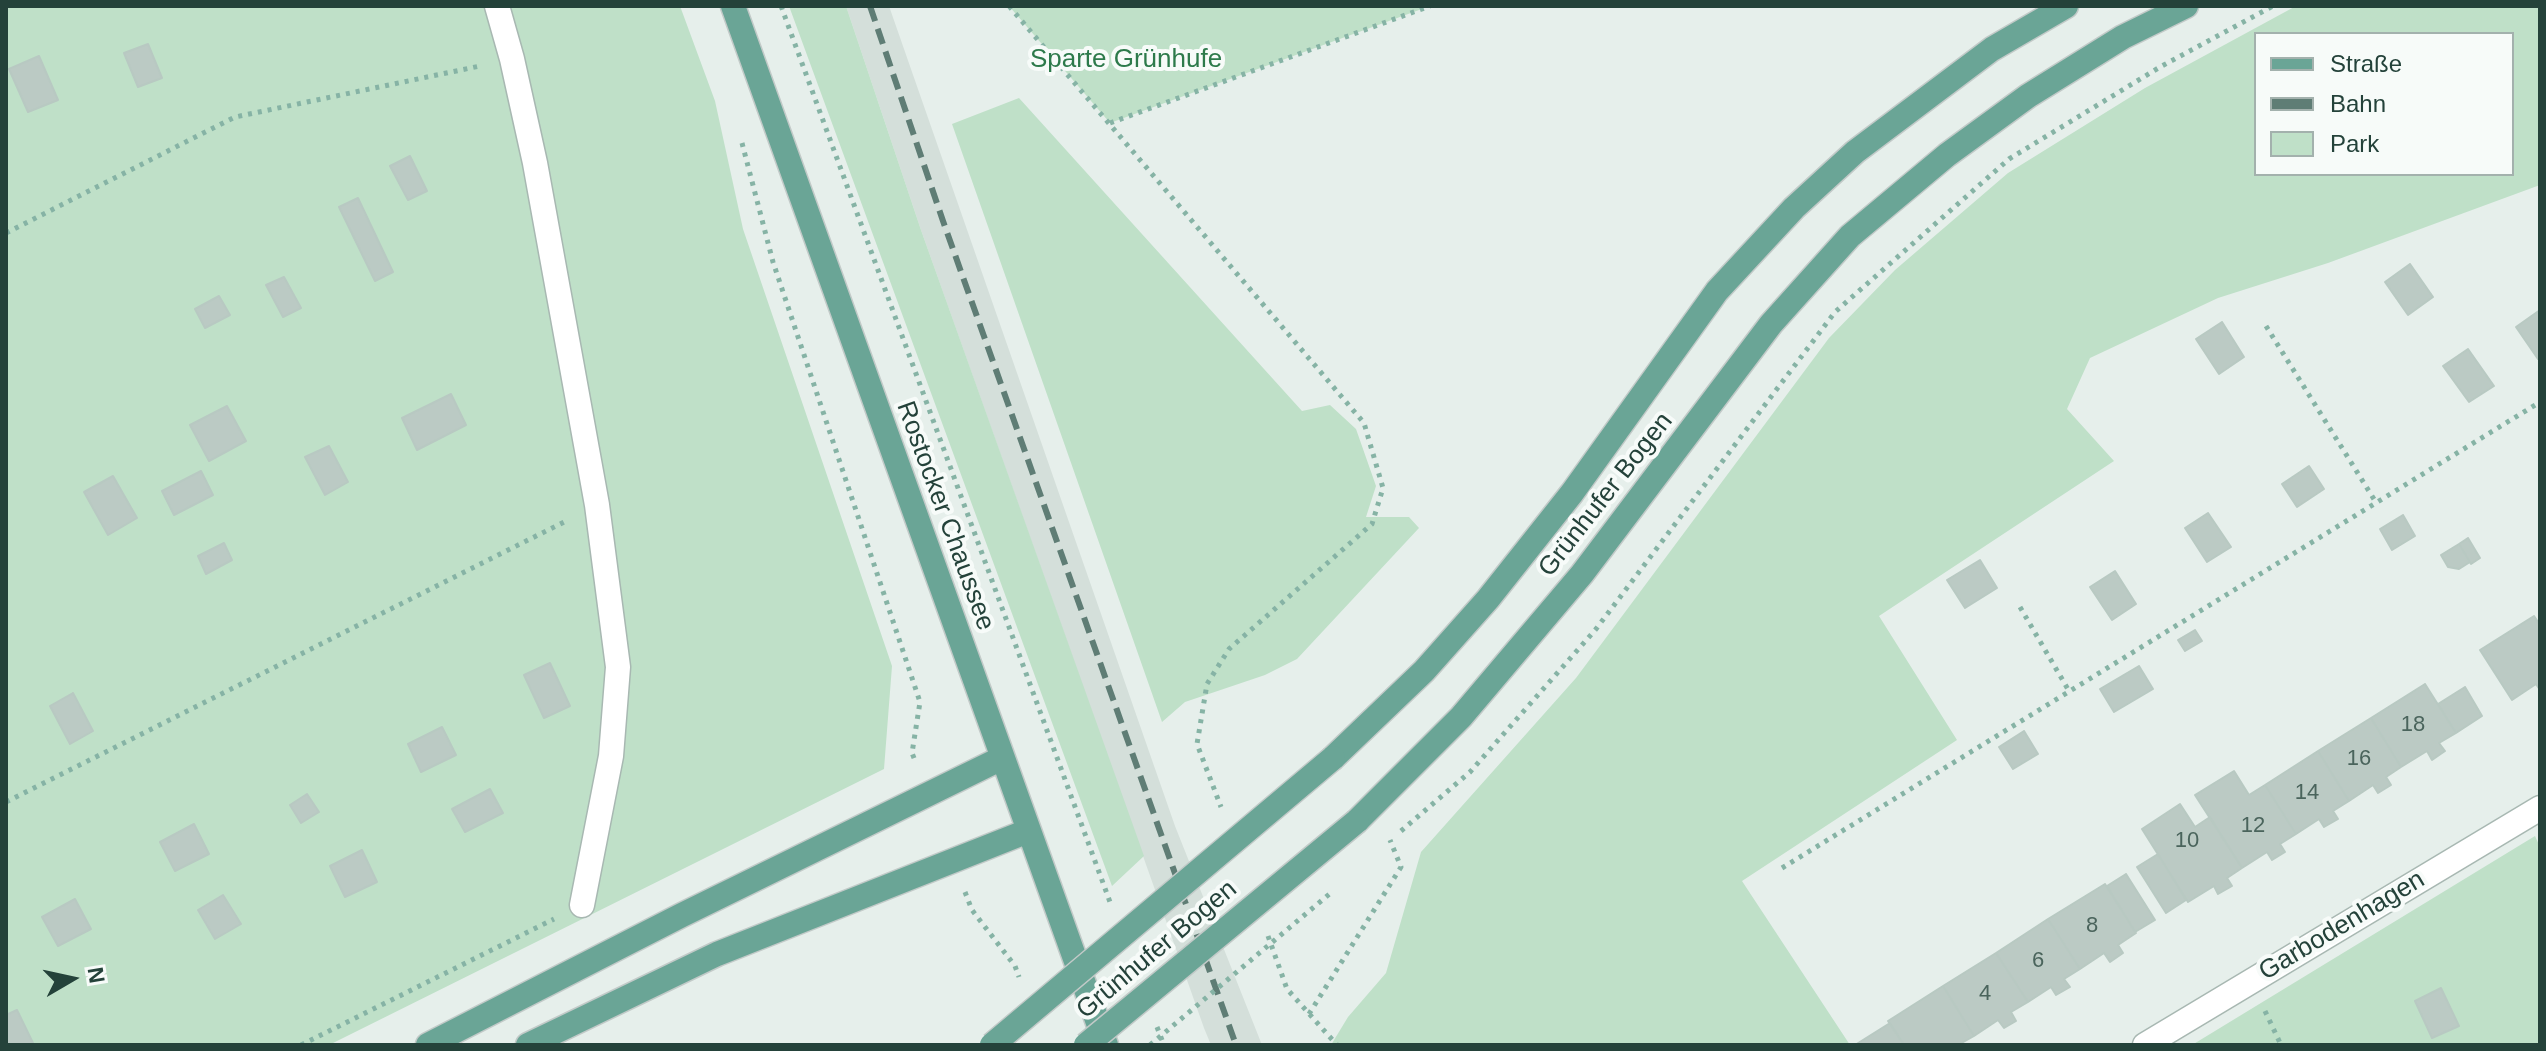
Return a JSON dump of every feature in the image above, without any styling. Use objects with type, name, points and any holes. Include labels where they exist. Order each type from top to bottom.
[{"type":"main road","name":"Rostocker Chaussee","points":[[733,6],[1106,1045]]},
{"type":"main road","name":"Grünhufer Bogen","points":[[992,1045],[1333,758],[1424,671],[1488,599],[1572,493],[1717,291],[1794,208],[1855,152],[1992,49],[2066,6]]},
{"type":"main road","name":"Grünhufer Bogen","points":[[1086,1045],[1357,821],[1461,717],[1582,574],[1771,324],[1850,236],[1947,155],[2028,96],[2123,37],[2186,6]]},
{"type":"main road","points":[[428,1045],[682,915],[1002,758]]},
{"type":"main road","points":[[528,1045],[717,954],[1028,831]]},
{"type":"street","points":[[497,6],[535,163],[597,505],[618,667],[611,756],[582,905]]},
{"type":"street","name":"Garbodenhagen","points":[[2145,1045],[2540,808]]},
{"type":"path","points":[[781,6],[1115,913]]},
{"type":"path","points":[[1009,6],[1364,423],[1383,488],[1372,524],[1229,649],[1207,684],[1197,744],[1225,816]]},
{"type":"path","points":[[1110,123],[1430,6]]},
{"type":"path","points":[[1380,849],[1470,772],[1596,629],[1835,312],[2009,159],[2160,67],[2273,6]]},
{"type":"path","points":[[6,233],[235,117],[512,59]]},
{"type":"path","points":[[739,132],[773,262],[920,702],[912,753],[927,794]]},
{"type":"path","points":[[2266,326],[2377,504]]},
{"type":"path","points":[[1782,868],[2540,402]]},
{"type":"path","points":[[6,802],[597,505]]},
{"type":"path","points":[[2020,607],[2069,691]]},
{"type":"path","points":[[1309,1014],[1401,867],[1390,840]]},
{"type":"path","points":[[953,859],[972,910],[1015,966],[1020,979]]},
{"type":"path","points":[[1150,1045],[1336,888]]},
{"type":"path","points":[[301,1045],[582,905]]},
{"type":"path","points":[[1266,932],[1287,989],[1337,1045]]},
{"type":"path","points":[[1153,1016],[1164,1045]]},
{"type":"shaded area","points":[[846,6],[889,6],[1175,826],[1262,1045],[1211,1045],[1204,1028],[921,230]]},
{"type":"green space","points":[[6,6],[680,6],[715,101],[743,229],[892,666],[884,769],[329,1045],[6,1045]]},
{"type":"green space","points":[[789,6],[846,6],[921,230],[1144,856],[1112,886]]},
{"type":"green space","name":"Sparte Grünhufe","points":[[1009,6],[1430,6],[1110,123]]},
{"type":"green space","points":[[2296,6],[2540,6],[2540,185],[2328,263],[2218,298],[2090,358],[2067,409],[2114,461],[1879,616],[1957,740],[1742,881],[1850,1045],[1331,1045],[1348,1017],[1386,973],[1421,852],[1576,678],[1829,338],[1895,270],[2008,173],[2145,88]]},
{"type":"green space","points":[[1019,98],[1302,411],[1330,405],[1356,429],[1376,486],[1366,517],[1409,517],[1419,528],[1297,659],[1265,675],[1185,702],[1162,722],[952,124]]},
{"type":"green space","points":[[2535,836],[2540,847],[2540,1045],[2192,1045]]},
{"type":"building","points":[[148,44],[162,78],[138,87],[124,53]]},
{"type":"building","points":[[39,56],[58,100],[28,112],[9,69]]},
{"type":"building","points":[[410,156],[427,191],[408,200],[390,166]]},
{"type":"building","points":[[358,198],[393,272],[375,281],[339,207]]},
{"type":"building","points":[[2410,264],[2433,297],[2408,315],[2385,282]]},
{"type":"building","points":[[284,277],[301,308],[283,317],[266,285]]},
{"type":"building","points":[[219,296],[230,315],[205,328],[195,309]]},
{"type":"building","points":[[2540,310],[2540,357],[2538,359],[2516,327]]},
{"type":"building","points":[[2222,322],[2244,357],[2219,374],[2196,339]]},
{"type":"building","points":[[2468,349],[2494,386],[2469,402],[2443,366]]},
{"type":"building","points":[[451,394],[466,425],[417,450],[402,418]]},
{"type":"building","points":[[227,406],[246,441],[209,461],[190,425]]},
{"type":"building","points":[[329,446],[348,482],[325,495],[305,457]]},
{"type":"building","points":[[2309,466],[2324,489],[2297,507],[2282,484]]},
{"type":"building","points":[[201,471],[213,495],[174,515],[162,491]]},
{"type":"building","points":[[113,476],[137,518],[108,535],[84,492]]},
{"type":"building","points":[[2208,513],[2231,547],[2207,562],[2185,528]]},
{"type":"building","points":[[2403,515],[2415,536],[2392,550],[2380,529]]},
{"type":"building","points":[[2468,538],[2480,558],[2471,564],[2459,544]]},
{"type":"building","points":[[224,543],[232,560],[206,574],[198,556]]},
{"type":"building","points":[[2459,544],[2470,562],[2459,569],[2448,567],[2441,555]]},
{"type":"building","points":[[1980,560],[1997,588],[1965,608],[1947,580]]},
{"type":"building","points":[[2115,571],[2136,604],[2112,620],[2090,587]]},
{"type":"building","points":[[2534,616],[2540,625],[2540,690],[2536,684],[2512,700],[2480,650]]},
{"type":"building","points":[[2195,630],[2202,641],[2185,651],[2178,640]]},
{"type":"building","points":[[550,663],[570,706],[544,718],[524,675]]},
{"type":"building","points":[[2139,666],[2153,689],[2114,712],[2100,689]]},
{"type":"building","points":[[2425,684],[2456,733],[2439,743],[2445,751],[2432,760],[2427,751],[2401,767],[2371,718]]},
{"type":"building","points":[[2465,687],[2482,716],[2456,733],[2438,704]]},
{"type":"building","points":[[73,693],[93,731],[70,744],[50,706]]},
{"type":"building","points":[[2371,718],[2401,767],[2386,777],[2391,785],[2378,793],[2373,785],[2349,801],[2318,751]]},
{"type":"building","points":[[442,727],[456,755],[421,772],[408,744]]},
{"type":"building","points":[[2024,731],[2038,754],[2013,769],[1999,747]]},
{"type":"building","points":[[2318,751],[2349,801],[2333,811],[2338,819],[2324,827],[2319,819],[2296,834],[2265,785]]},
{"type":"building","points":[[2234,771],[2249,795],[2265,785],[2296,834],[2280,844],[2285,852],[2272,860],[2267,852],[2242,868],[2195,795]]},
{"type":"building","points":[[490,789],[503,813],[465,832],[452,809]]},
{"type":"building","points":[[307,794],[319,812],[301,823],[290,805]]},
{"type":"building","points":[[2180,804],[2195,827],[2210,817],[2242,868],[2227,878],[2232,886],[2218,894],[2214,886],[2188,902],[2142,829]]},
{"type":"building","points":[[194,824],[209,854],[175,871],[160,842]]},
{"type":"building","points":[[362,850],[377,882],[345,897],[330,866]]},
{"type":"building","points":[[2158,854],[2186,900],[2166,913],[2137,867]]},
{"type":"building","points":[[2126,874],[2155,920],[2135,932],[2107,886]]},
{"type":"building","points":[[2105,884],[2136,933],[2118,945],[2123,953],[2110,962],[2104,953],[2080,969],[2048,919]]},
{"type":"building","points":[[223,895],[241,924],[215,939],[198,910]]},
{"type":"building","points":[[75,899],[91,929],[58,946],[42,917]]},
{"type":"building","points":[[2048,919],[2080,969],[2064,979],[2070,987],[2056,995],[2051,987],[2028,1002],[1996,953]]},
{"type":"building","points":[[1996,953],[2028,1002],[2011,1012],[2016,1021],[2004,1028],[1998,1020],[1974,1036],[1943,986]]},
{"type":"building","points":[[1943,986],[1974,1036],[1958,1045],[1904,1045],[1888,1021]]},
{"type":"building","points":[[2441,988],[2459,1026],[2432,1038],[2415,1001]]},
{"type":"building","points":[[17,1010],[33,1043],[29,1045],[6,1045],[6,1015]]},
{"type":"building","points":[[1890,1023],[1904,1045],[1855,1045]]},
{"type":"railway","points":[[870,6],[943,221],[1236,1045]]}]
